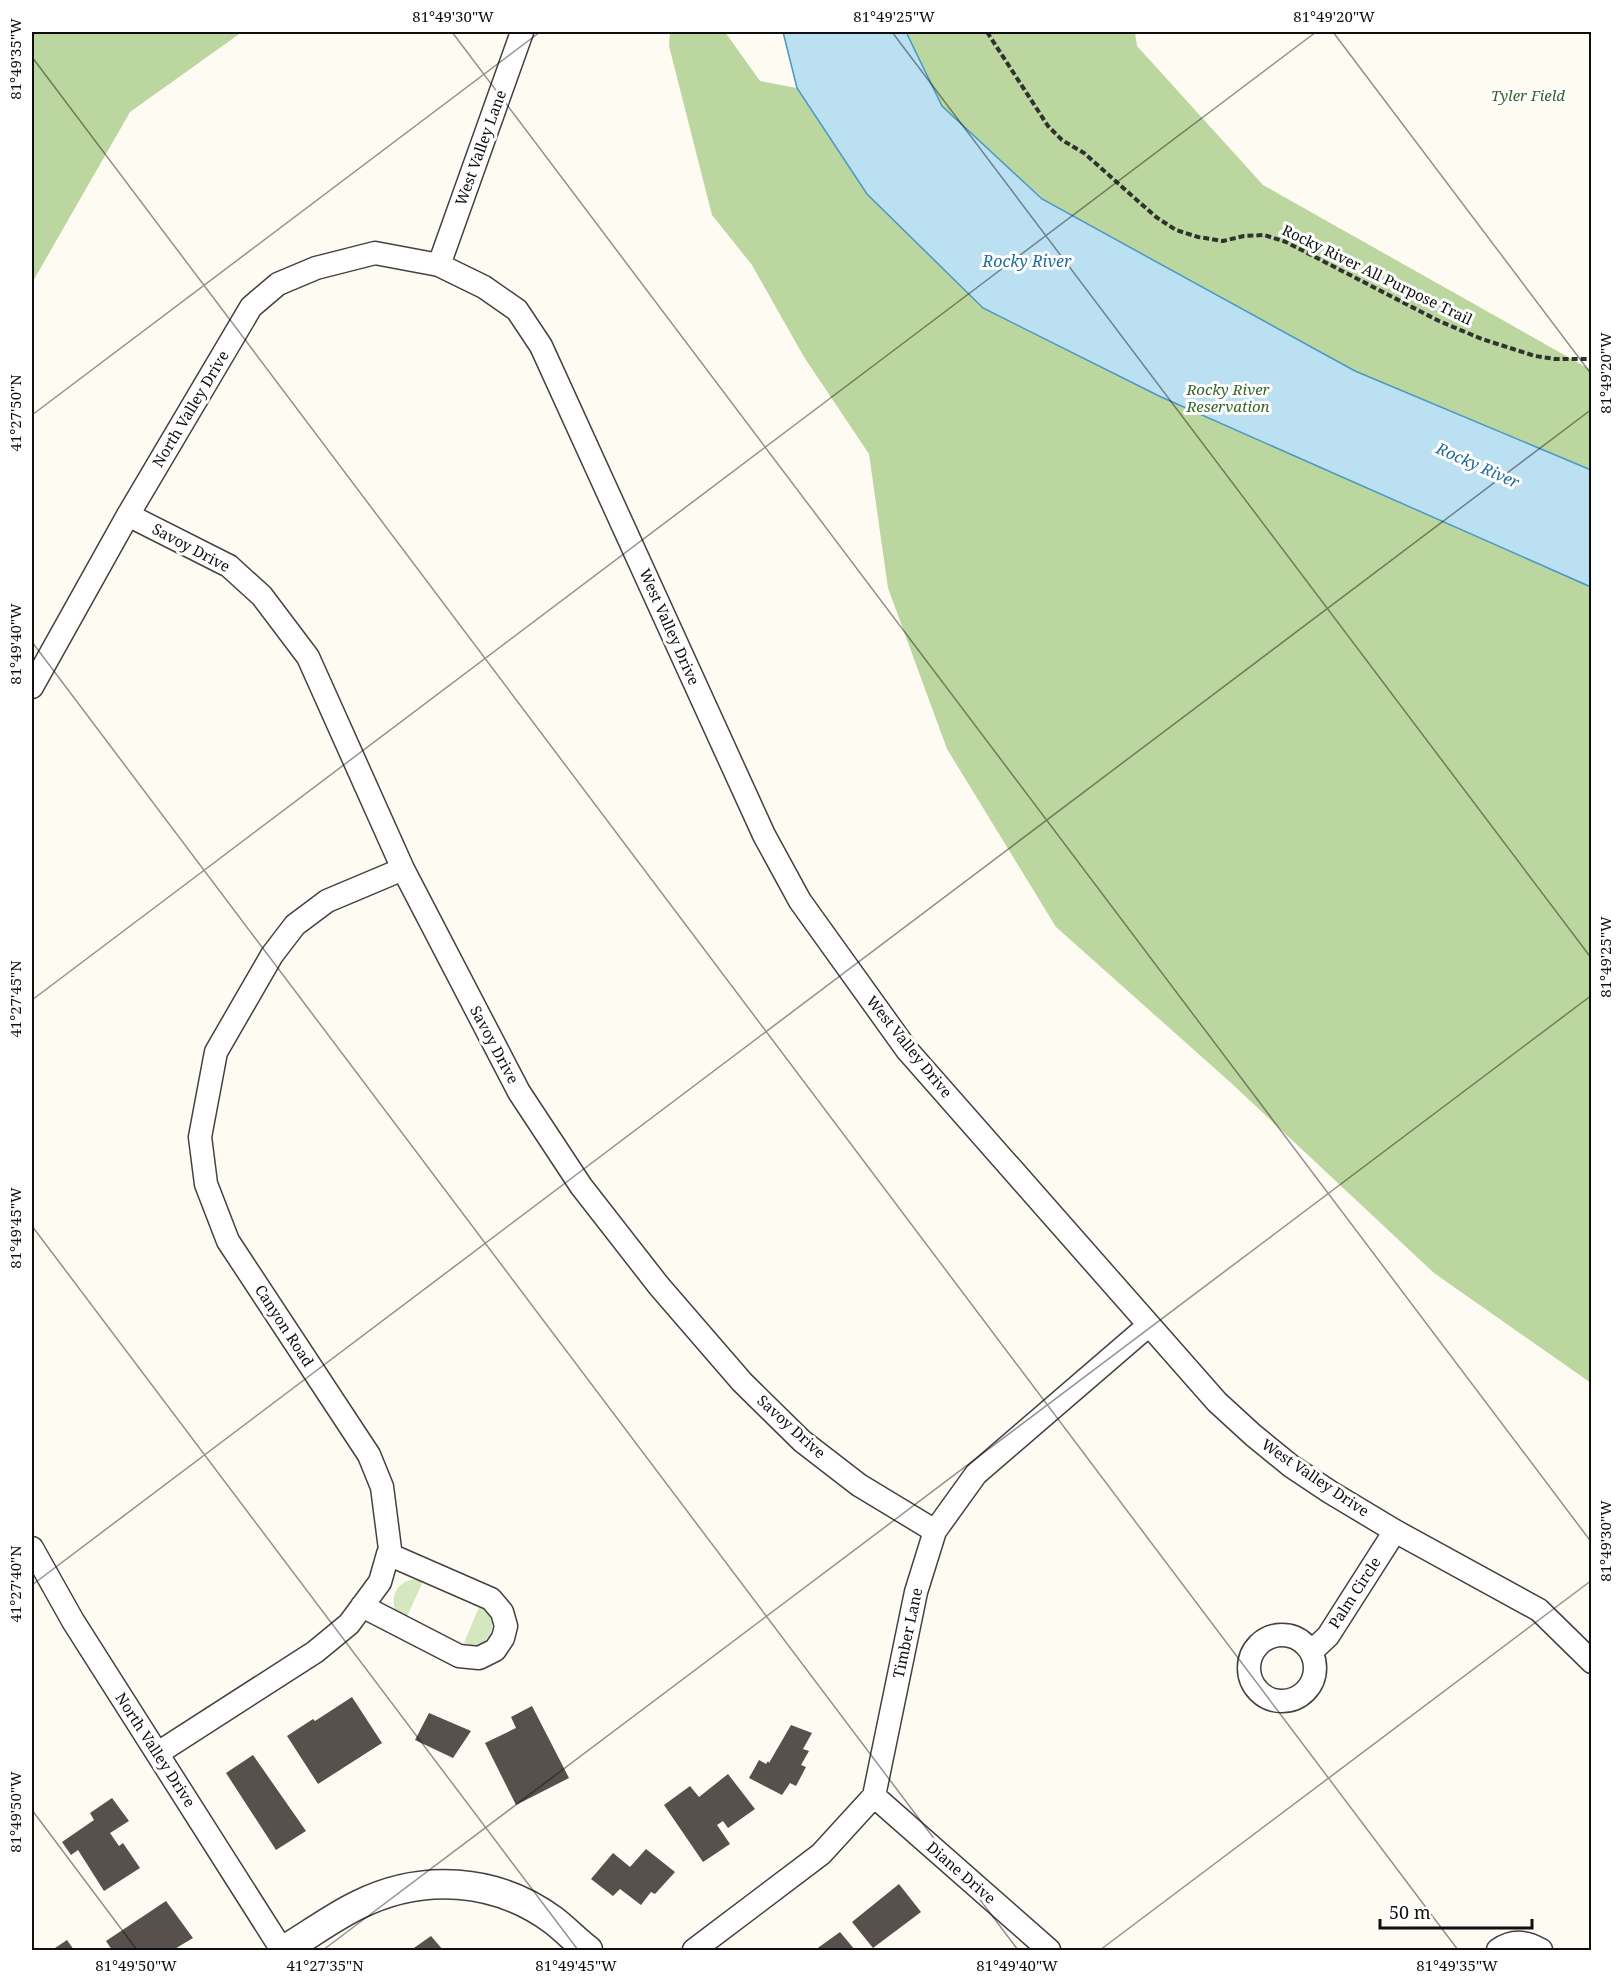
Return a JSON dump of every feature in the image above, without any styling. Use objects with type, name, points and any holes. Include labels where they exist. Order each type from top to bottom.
[{"type":"street","name":"West Valley Lane","points":[[439,265],[522,32]]},
{"type":"street","name":"North Valley Drive","points":[[32,687],[128,515],[251,307],[278,284],[316,268],[375,253],[439,265]]},
{"type":"street","name":"West Valley Drive","points":[[439,265],[484,287],[517,310],[541,346],[764,835],[800,901],[907,1050],[1217,1402],[1252,1435],[1291,1466],[1330,1492],[1395,1531],[1539,1610],[1592,1662]]},
{"type":"street","name":"Savoy Drive","points":[[128,515],[229,566],[262,596],[308,657],[403,869],[519,1092],[581,1186],[659,1286],[742,1382],[802,1441],[859,1485],[935,1531]]},
{"type":"street","name":"Canyon Road","points":[[158,1753],[315,1652],[349,1624],[380,1582],[390,1549],[382,1487],[369,1455],[228,1241],[206,1185],[200,1137],[216,1052],[272,955],[295,925],[327,901],[403,869]]},
{"type":"street","name":"Timber Lane","points":[[874,1796],[916,1592],[935,1531],[976,1474],[1149,1325]]},
{"type":"street","name":"Palm Circle","points":[[1311,1653],[1328,1636],[1395,1531]]},
{"type":"street","name":"North Valley Drive","points":[[32,1548],[72,1621],[283,1950]]},
{"type":"street","points":[[362,1606],[459,1656],[479,1658],[495,1650],[503,1638],[506,1626],[502,1612],[491,1599],[388,1554]]},
{"type":"street","points":[[694,1950],[821,1854],[874,1796]]},
{"type":"street","name":"Diane Drive","points":[[874,1796],[1049,1950]]},
{"type":"street","points":[[283,1950],[359,1904],[411,1886],[455,1883],[507,1894],[553,1920],[588,1950]]},
{"type":"street","points":[[1497,1950],[1520,1942],[1531,1944],[1541,1950]]},
{"type":"path","name":"Rocky River All Purpose Trail","points":[[987,32],[1048,126],[1062,140],[1084,153],[1156,218],[1176,230],[1198,237],[1223,241],[1244,236],[1264,235],[1286,242],[1439,321],[1482,339],[1535,356],[1555,359],[1592,359]]},
{"type":"green space","points":[[32,32],[242,32],[130,112],[32,283]]},
{"type":"green space","name":"Rocky River Reservation","points":[[670,32],[725,32],[760,81],[797,88],[867,194],[983,308],[1159,396],[1591,587],[1591,1383],[1434,1273],[1230,1082],[1056,927],[947,749],[888,588],[869,454],[804,357],[752,265],[712,215],[669,46]]},
{"type":"green space","points":[[906,32],[1135,32],[1137,46],[1263,185],[1591,370],[1591,470],[1355,371],[1042,199],[942,106]]},
{"type":"green space","points":[[417,1579],[423,1581],[406,1619],[396,1614],[394,1595],[404,1583]]},
{"type":"green space","points":[[479,1607],[491,1618],[492,1628],[484,1642],[475,1646],[464,1643]]},
{"type":"water","name":"Rocky River","points":[[783,32],[906,32],[942,106],[1042,199],[1355,371],[1591,470],[1591,587],[1159,396],[983,308],[867,194],[797,88]]},
{"type":"building","points":[[352,1697],[382,1743],[318,1784],[287,1736]]},
{"type":"building","points":[[532,1706],[569,1778],[516,1805],[485,1743],[516,1728],[511,1717]]},
{"type":"building","points":[[429,1713],[471,1731],[453,1758],[415,1740]]},
{"type":"building","points":[[791,1725],[812,1733],[803,1749],[809,1751],[801,1765],[806,1767],[796,1786],[790,1783],[782,1795],[749,1778],[759,1760],[766,1764],[768,1761],[769,1763]]},
{"type":"building","points":[[253,1755],[306,1831],[276,1850],[226,1773]]},
{"type":"building","points":[[728,1774],[755,1809],[728,1828],[723,1821],[717,1825],[730,1844],[703,1862],[664,1805],[690,1786],[699,1797]]},
{"type":"building","points":[[112,1798],[129,1821],[110,1833],[119,1846],[123,1843],[140,1868],[104,1891],[78,1850],[71,1855],[62,1842],[94,1820],[90,1813]]},
{"type":"building","points":[[646,1849],[675,1872],[655,1894],[651,1892],[641,1905],[620,1889],[613,1896],[591,1879],[613,1853],[630,1867]]},
{"type":"building","points":[[899,1884],[921,1912],[873,1948],[852,1922]]},
{"type":"building","points":[[166,1901],[193,1938],[173,1950],[112,1950],[106,1941]]},
{"type":"building","points":[[840,1932],[855,1950],[815,1950]]},
{"type":"building","points":[[431,1936],[443,1950],[411,1950]]},
{"type":"building","points":[[67,1940],[74,1950],[52,1950]]},
{"type":"park label","name":"Tyler Field","points":[[1528,96]]}]
